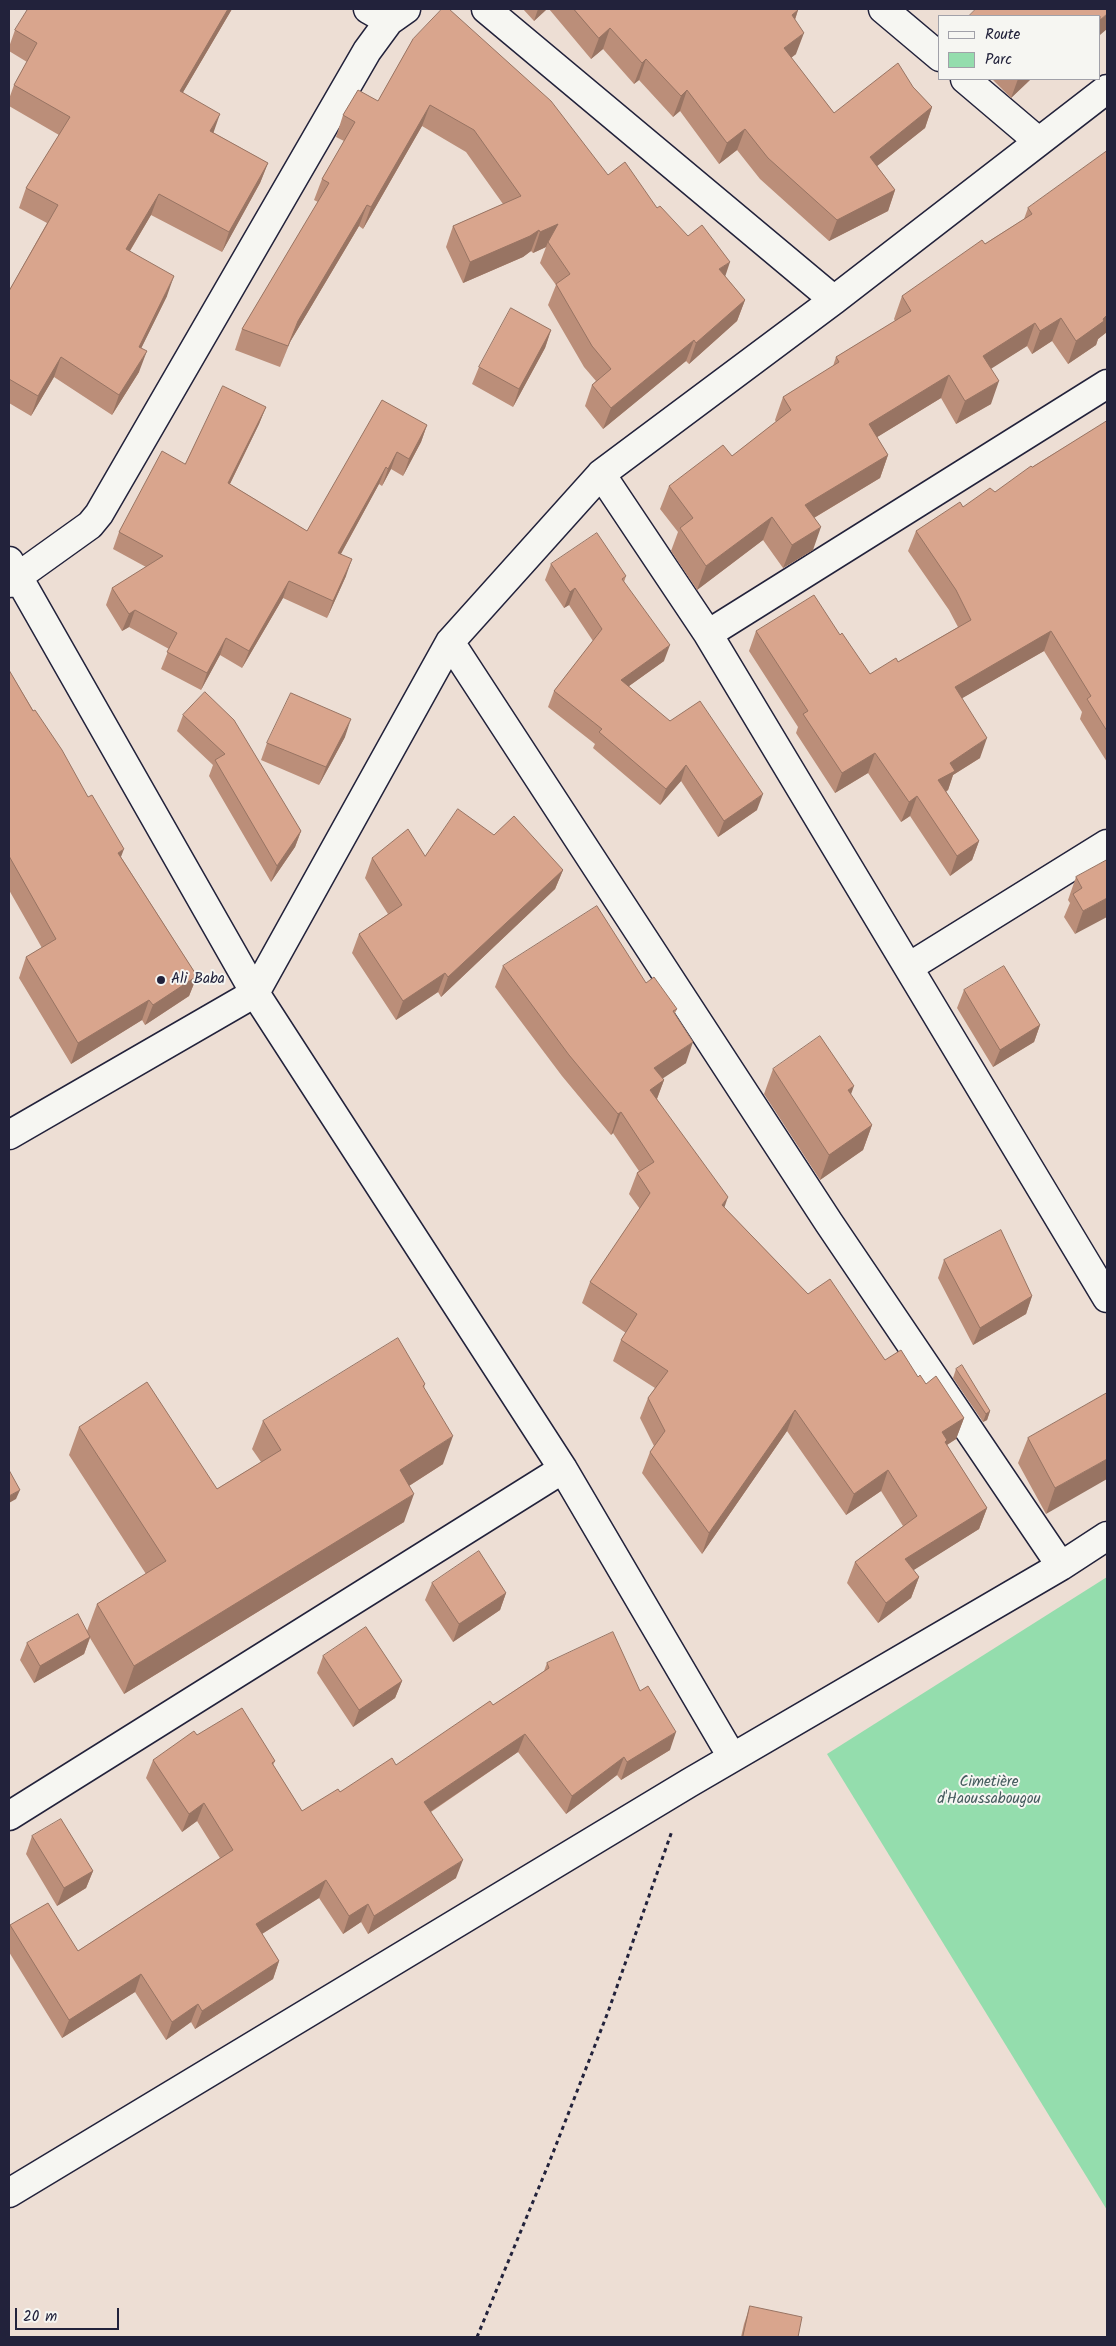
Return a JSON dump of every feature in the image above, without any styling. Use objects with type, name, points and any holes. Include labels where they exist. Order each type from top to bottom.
[{"type":"street","points":[[486,9],[834,300]]},
{"type":"street","points":[[883,9],[938,55]]},
{"type":"street","points":[[387,13],[367,51],[99,514],[90,526],[12,574],[255,992],[563,1469],[732,1757]]},
{"type":"street","points":[[966,80],[1038,141]]},
{"type":"street","points":[[9,1135],[255,992],[450,642],[600,474],[834,300],[1107,89]]},
{"type":"street","points":[[708,634],[1107,384]]},
{"type":"street","points":[[600,474],[708,634],[1105,1289]]},
{"type":"street","points":[[450,642],[823,1215],[1061,1566]]},
{"type":"street","points":[[909,967],[1107,844]]},
{"type":"street","points":[[9,1816],[563,1469]]},
{"type":"street","points":[[9,2193],[732,1757],[1061,1566],[1107,1536]]},
{"type":"path","points":[[477,2337],[549,2163],[608,2012],[673,1829]]},
{"type":"green space","name":"Cimetière d'Haoussabougou","points":[[1107,1577],[1107,2210],[827,1754]]},
{"type":"building","points":[[28,9],[228,9],[180,91],[220,114],[210,131],[268,163],[229,232],[159,194],[126,249],[174,276],[139,347],[147,351],[119,395],[61,357],[38,396],[9,379],[9,291],[58,205],[26,188],[70,117],[14,85],[37,43],[15,30]]},
{"type":"building","points":[[442,9],[449,9],[551,101],[608,175],[625,162],[657,208],[660,206],[688,236],[702,225],[730,262],[719,269],[745,300],[696,343],[694,340],[611,408],[592,385],[611,369],[592,346],[556,284],[570,274],[548,242],[558,224],[540,232],[539,230],[530,236],[470,262],[453,226],[521,196],[474,130],[430,105],[371,207],[367,205],[298,321],[288,346],[242,329],[329,183],[322,179],[355,122],[343,115],[358,90],[378,101],[413,39]]},
{"type":"building","points":[[574,9],[797,9],[792,15],[804,33],[784,48],[834,113],[898,63],[913,87],[932,107],[870,157],[895,190],[837,220],[768,158],[745,129],[727,143],[687,90],[681,96],[646,59],[642,63],[610,28],[599,38]]},
{"type":"building","points":[[976,9],[1107,9],[1107,14],[1101,19],[1101,15],[970,15]]},
{"type":"building","points":[[1107,151],[1107,315],[1103,319],[1104,321],[1076,341],[1061,318],[1040,331],[1035,323],[983,356],[999,381],[965,401],[949,375],[869,424],[888,455],[805,505],[821,527],[792,545],[772,517],[706,566],[680,528],[693,518],[669,486],[723,445],[732,456],[791,410],[783,397],[839,362],[836,357],[911,311],[902,296],[982,240],[985,244],[1032,214],[1028,208]]},
{"type":"building","points":[[511,308],[551,330],[519,389],[479,367]]},
{"type":"building","points":[[223,386],[266,407],[228,483],[307,531],[382,400],[427,425],[409,459],[397,452],[388,469],[386,467],[338,553],[352,559],[333,601],[289,581],[249,651],[226,638],[207,673],[167,652],[177,633],[135,610],[129,614],[112,588],[163,556],[119,532],[162,451],[185,464]]},
{"type":"building","points":[[1107,421],[1107,731],[1087,699],[1091,696],[1051,631],[955,687],[987,738],[950,763],[955,771],[938,780],[979,841],[957,856],[917,796],[909,802],[875,753],[842,773],[803,714],[808,711],[756,631],[814,595],[840,635],[842,633],[870,674],[896,658],[898,662],[971,620],[956,590],[916,531],[960,502],[963,507],[990,488],[995,492],[1031,466]]},
{"type":"building","points":[[597,533],[626,576],[622,579],[670,645],[621,680],[670,721],[700,701],[763,794],[724,821],[686,765],[666,789],[599,732],[602,729],[554,691],[602,629],[575,588],[570,592],[551,564]]},
{"type":"building","points":[[9,670],[33,711],[35,710],[62,750],[88,797],[92,795],[124,849],[118,853],[197,976],[153,1005],[149,1000],[78,1043],[26,957],[56,939],[9,856]]},
{"type":"building","points":[[205,692],[234,720],[301,831],[277,866],[215,760],[225,754],[183,715]]},
{"type":"building","points":[[291,693],[351,719],[326,767],[267,743]]},
{"type":"building","points":[[458,809],[494,835],[514,816],[563,870],[448,977],[445,973],[403,1001],[359,934],[402,905],[372,858],[408,829],[425,856]]},
{"type":"building","points":[[1107,860],[1107,898],[1083,911],[1073,894],[1082,888],[1076,877]]},
{"type":"building","points":[[597,906],[646,983],[654,977],[677,1009],[673,1011],[693,1042],[654,1068],[664,1080],[650,1090],[728,1197],[722,1205],[808,1294],[830,1279],[885,1360],[901,1350],[918,1377],[920,1375],[926,1384],[936,1376],[964,1418],[942,1432],[947,1440],[945,1442],[987,1508],[905,1559],[919,1577],[886,1603],[855,1562],[917,1516],[888,1470],[854,1494],[795,1410],[709,1533],[650,1452],[665,1431],[648,1398],[668,1371],[621,1340],[637,1314],[590,1282],[650,1193],[637,1173],[654,1162],[621,1112],[618,1114],[569,1055],[503,966]]},
{"type":"building","points":[[1004,966],[1040,1025],[1000,1050],[964,990]]},
{"type":"building","points":[[820,1036],[854,1086],[848,1090],[872,1125],[829,1155],[773,1069]]},
{"type":"building","points":[[1001,1230],[1032,1296],[980,1328],[944,1260]]},
{"type":"building","points":[[398,1338],[425,1384],[423,1386],[453,1436],[400,1470],[414,1494],[134,1666],[97,1604],[166,1561],[79,1427],[147,1382],[217,1489],[281,1450],[263,1421]]},
{"type":"building","points":[[962,1365],[990,1411],[986,1414],[956,1369]]},
{"type":"building","points":[[1107,1393],[1107,1459],[1055,1488],[1028,1438]]},
{"type":"building","points":[[9,1470],[20,1490],[9,1496]]},
{"type":"building","points":[[479,1551],[506,1593],[459,1624],[432,1583]]},
{"type":"building","points":[[78,1614],[90,1637],[40,1666],[27,1643]]},
{"type":"building","points":[[366,1627],[402,1681],[359,1710],[323,1656]]},
{"type":"building","points":[[613,1632],[640,1691],[648,1686],[676,1732],[627,1762],[624,1757],[572,1796],[525,1734],[424,1802],[463,1860],[374,1916],[368,1904],[349,1916],[326,1880],[256,1924],[279,1961],[202,2011],[198,2004],[172,2022],[141,1974],[69,2020],[10,1925],[48,1903],[78,1951],[233,1850],[204,1803],[189,1814],[153,1760],[194,1731],[197,1735],[242,1708],[275,1761],[272,1763],[302,1811],[338,1789],[340,1792],[392,1758],[396,1765],[490,1701],[493,1705],[549,1668],[547,1663]]},
{"type":"building","points":[[61,1819],[93,1871],[64,1888],[32,1836]]},
{"type":"building","points":[[750,2306],[802,2317],[798,2337],[743,2337]]},
{"type":"place","name":"Ali Baba","points":[[161,980]]}]
